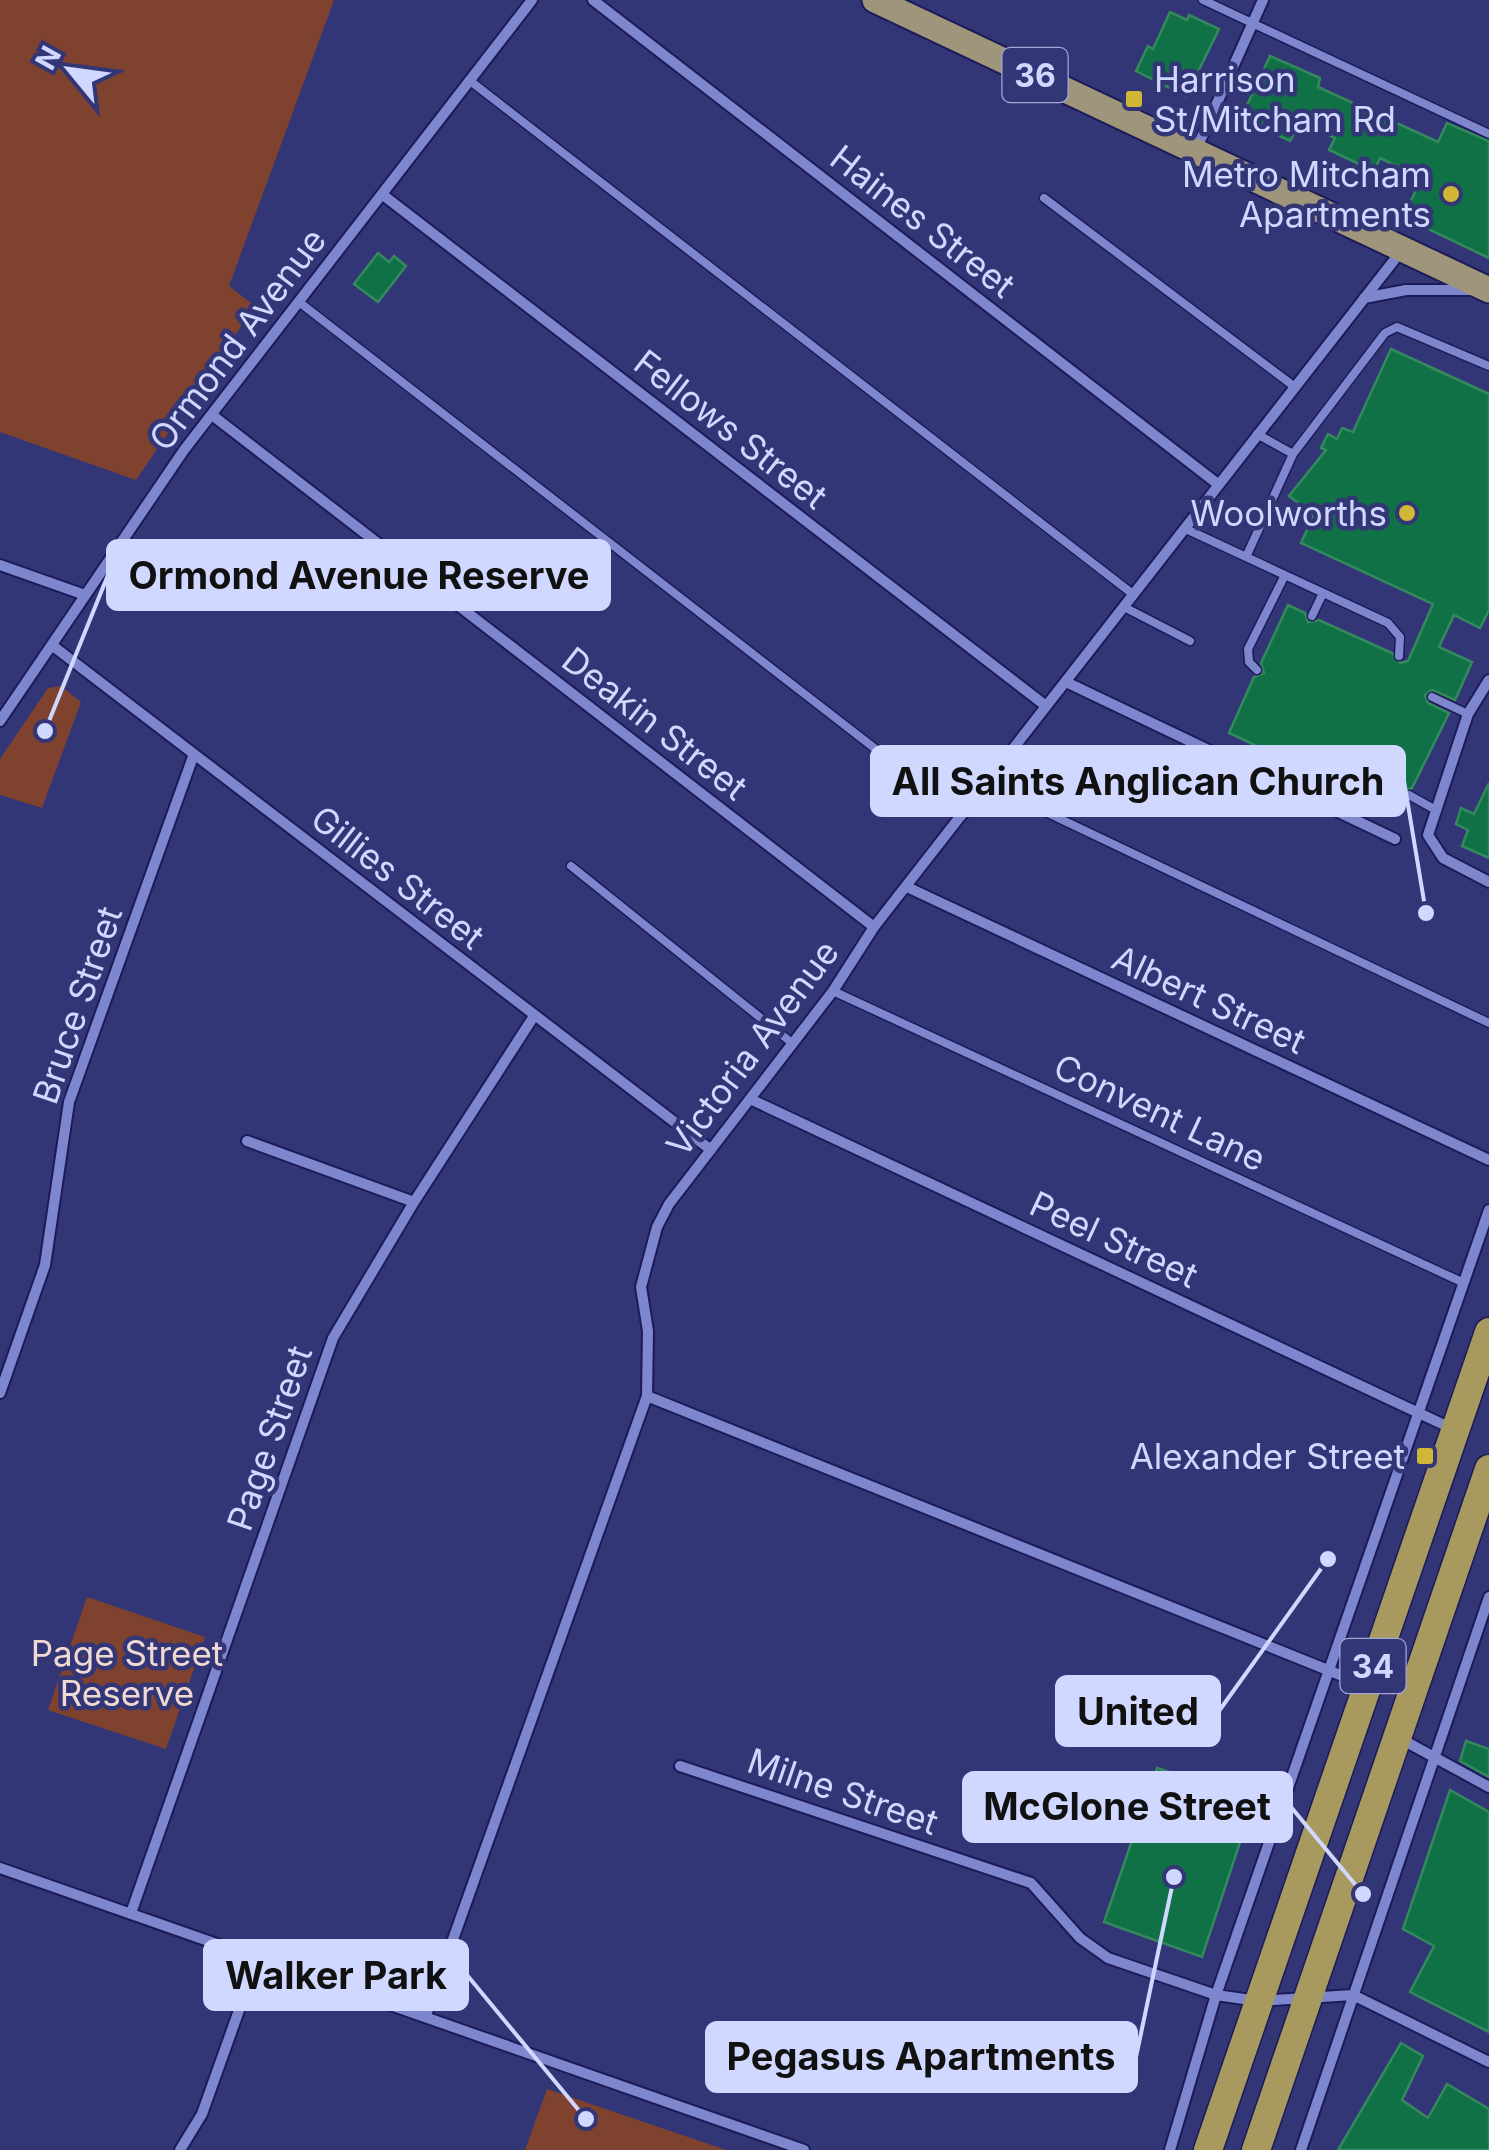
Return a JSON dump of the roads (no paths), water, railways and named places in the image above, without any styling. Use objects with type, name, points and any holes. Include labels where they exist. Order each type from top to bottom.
[{"type":"highway","name":"34","points":[[1208,2150],[1489,1332]]},
{"type":"highway","name":"34","points":[[1256,2150],[1489,1469]]},
{"type":"main road","name":"36","points":[[875,0],[1489,290]]},
{"type":"street","name":"Ormond Avenue","points":[[0,721],[212,415],[532,0]]},
{"type":"street","name":"Haines Street","points":[[593,0],[1219,484]]},
{"type":"street","points":[[1195,151],[1263,0]]},
{"type":"street","name":"Fellows Street","points":[[383,194],[1046,706]]},
{"type":"street","name":"Victoria Avenue","points":[[426,2015],[648,1396],[648,1331],[640,1287],[657,1227],[833,990],[874,927],[1402,250]]},
{"type":"street","points":[[1364,298],[1406,290],[1489,290]]},
{"type":"street","name":"Deakin Street","points":[[212,415],[874,927]]},
{"type":"street","points":[[0,565],[85,595]]},
{"type":"street","name":"Gillies Street","points":[[53,646],[711,1150]]},
{"type":"street","points":[[1489,680],[1468,714],[1428,835],[1436,851],[1452,864],[1489,882]]},
{"type":"street","points":[[1066,682],[1396,839]]},
{"type":"street","name":"Bruce Street","points":[[0,1392],[45,1265],[69,1102],[194,754]]},
{"type":"street","name":"Albert Street","points":[[907,887],[1489,1160]]},
{"type":"street","name":"Page Street","points":[[131,1914],[333,1338],[414,1202],[534,1016]]},
{"type":"street","name":"Peel Street","points":[[750,1099],[1455,1430]]},
{"type":"street","points":[[247,1142],[414,1202]]},
{"type":"street","points":[[1170,2150],[1216,1995],[1489,1210]]},
{"type":"street","points":[[648,1396],[1366,1686]]},
{"type":"street","points":[[1301,2150],[1489,1597]]},
{"type":"street","points":[[1396,1736],[1489,1787]]},
{"type":"street","name":"Milne Street","points":[[680,1766],[1031,1884],[1093,1950],[1216,1995],[1258,2001],[1354,1995]]},
{"type":"street","points":[[0,1868],[804,2150]]},
{"type":"street","points":[[180,2150],[202,2114],[258,1958]]},
{"type":"street","points":[[1354,1995],[1489,2062]]},
{"type":"lane","points":[[1203,0],[1489,134]]},
{"type":"lane","points":[[468,80],[1134,595]]},
{"type":"lane","points":[[1044,198],[1295,386]]},
{"type":"lane","points":[[298,302],[962,816]]},
{"type":"lane","points":[[1246,557],[1293,454],[1385,333],[1397,327],[1489,366]]},
{"type":"lane","points":[[1258,434],[1293,454]]},
{"type":"lane","points":[[1186,528],[1396,628],[1399,656]]},
{"type":"lane","points":[[1258,670],[1248,662],[1248,649],[1285,576]]},
{"type":"lane","points":[[1312,616],[1323,593]]},
{"type":"lane","points":[[1124,607],[1190,641]]},
{"type":"lane","points":[[1432,697],[1468,714]]},
{"type":"lane","points":[[987,784],[1489,1023]]},
{"type":"lane","points":[[1410,795],[1434,809]]},
{"type":"lane","points":[[571,866],[792,1043]]},
{"type":"lane","name":"Convent Lane","points":[[833,990],[1464,1284]]},
{"type":"place","name":"Harrison St/Mitcham Rd","points":[[1134,99]]},
{"type":"place","name":"Metro Mitcham Apartments","points":[[1451,194]]},
{"type":"place","name":"Woolworths","points":[[1407,513]]},
{"type":"place","name":"Ormond Avenue Reserve","points":[[45,731]]},
{"type":"place","name":"All Saints Anglican Church","points":[[1426,913]]},
{"type":"place","name":"Alexander Street","points":[[1425,1456]]},
{"type":"place","name":"United","points":[[1328,1559]]},
{"type":"place","name":"Pegasus Apartments","points":[[1174,1877]]},
{"type":"place","name":"McGlone Street","points":[[1363,1894]]},
{"type":"place","name":"Walker Park","points":[[586,2119]]},
{"type":"park label","name":"Page Street Reserve","points":[[127,1673]]}]
